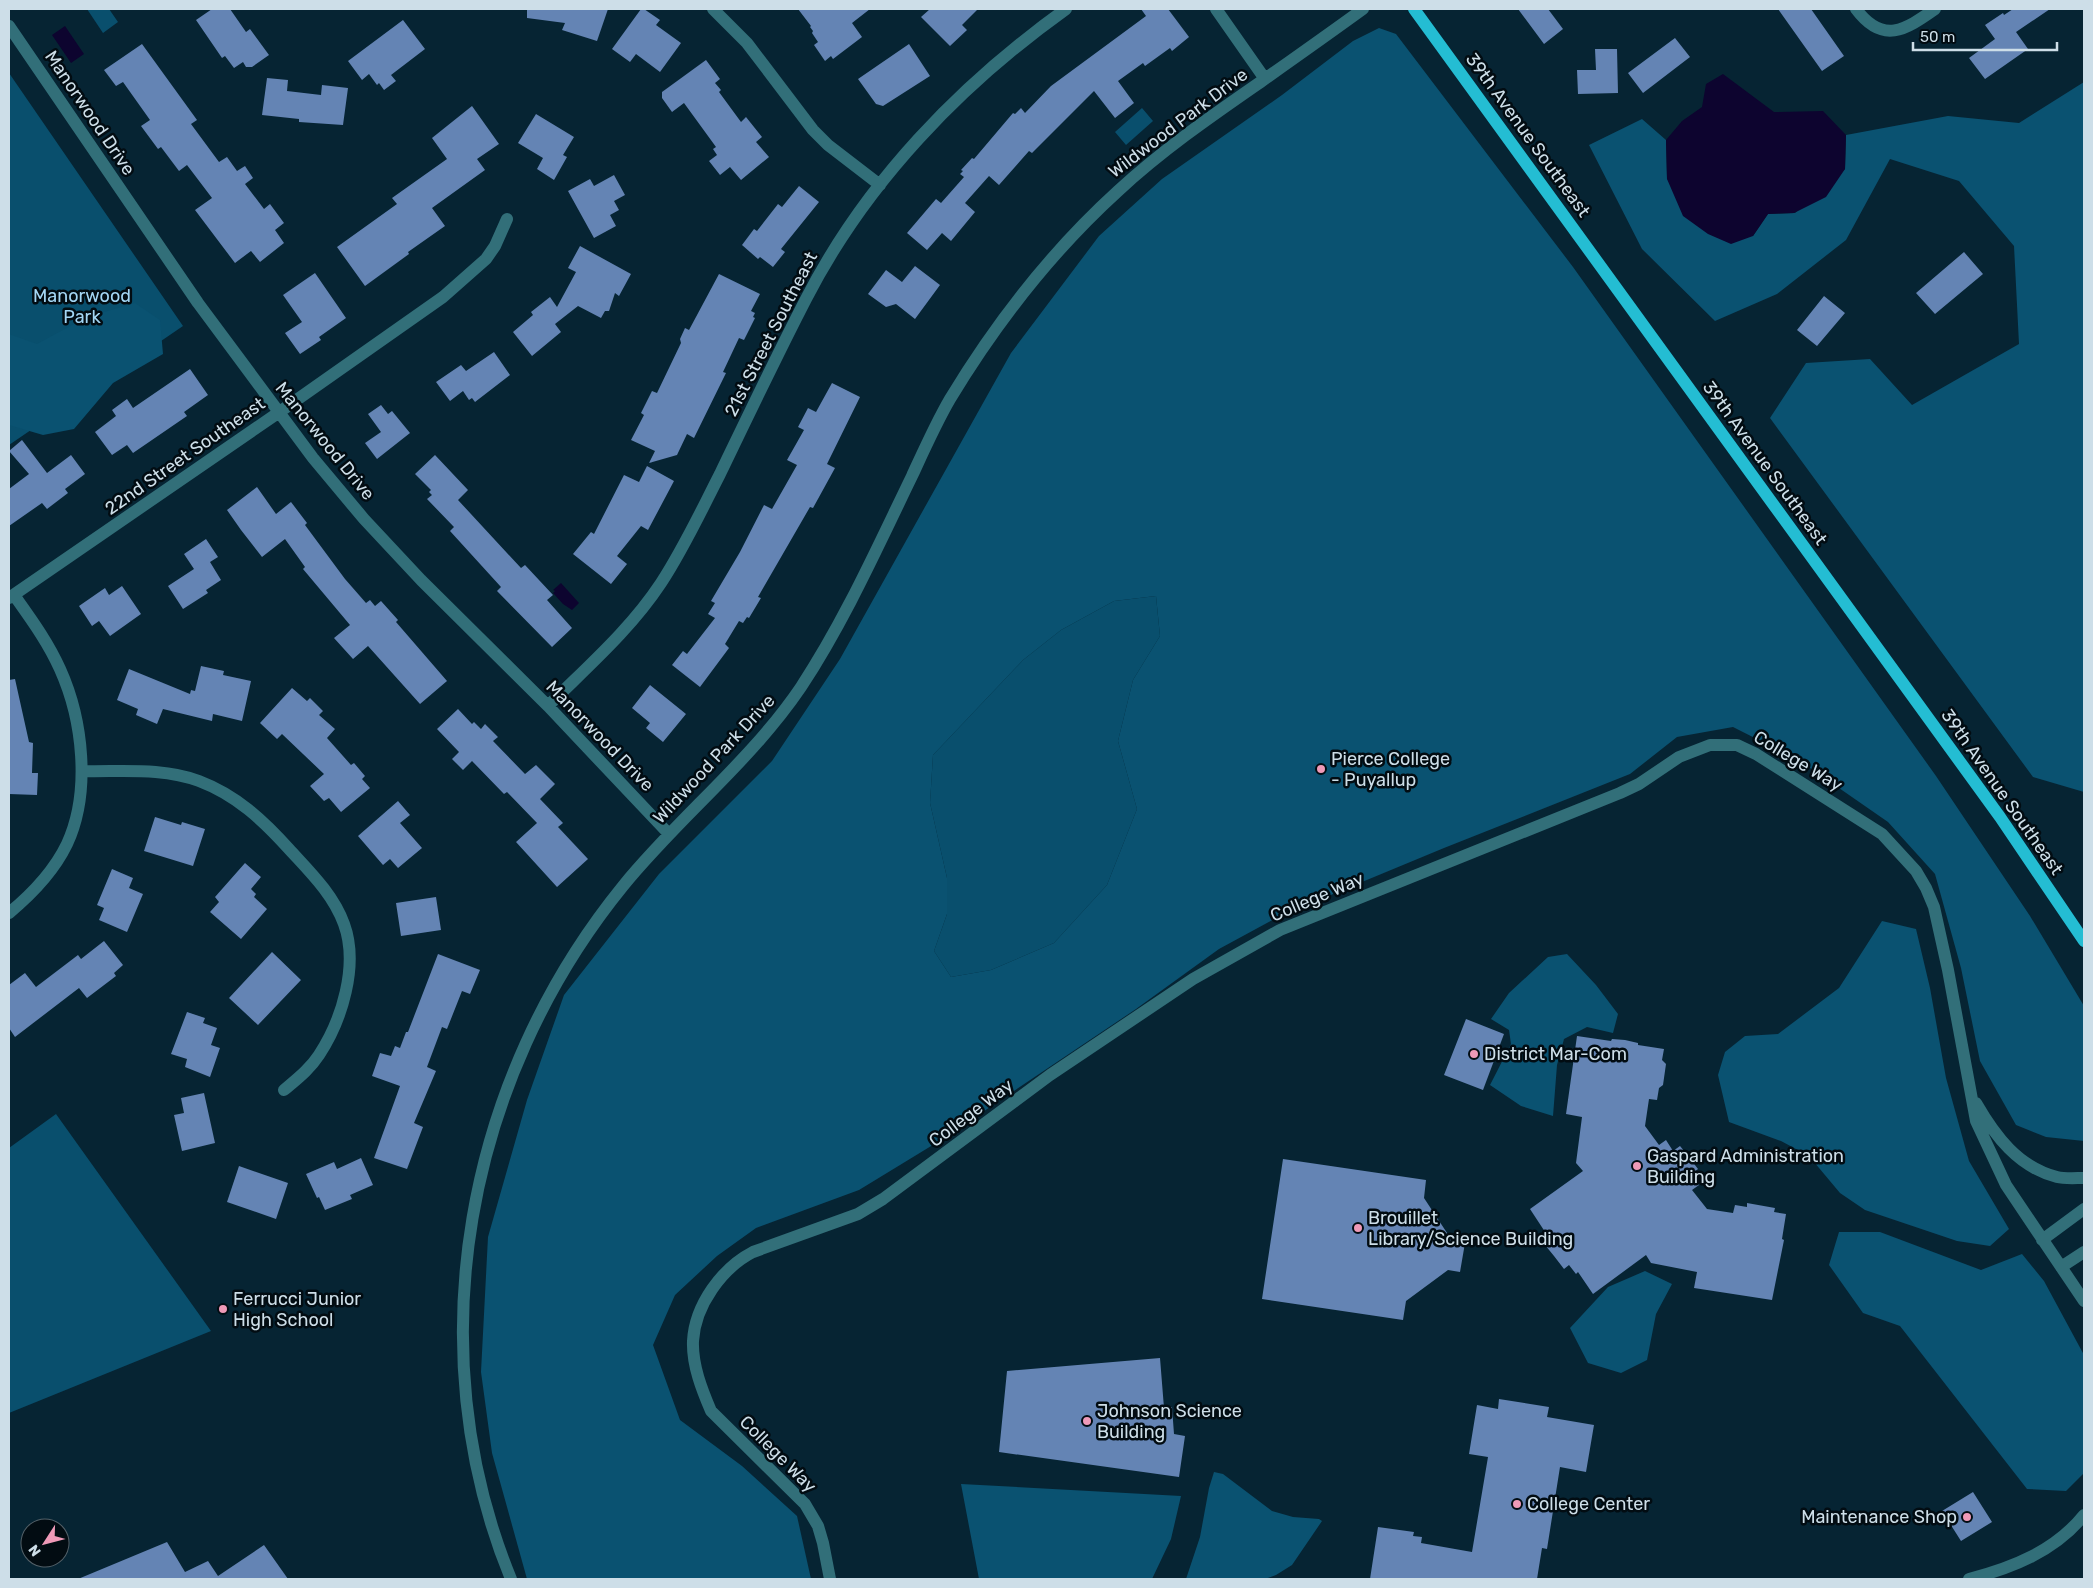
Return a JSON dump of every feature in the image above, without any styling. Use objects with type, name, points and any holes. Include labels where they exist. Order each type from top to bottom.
[{"type":"main road","name":"39th Avenue Southeast","points":[[1414,9],[2000,817],[2084,941]]},
{"type":"street","points":[[713,9],[747,42],[813,130],[828,145],[880,185]]},
{"type":"street","name":"21st Street Southeast","points":[[548,706],[620,635],[661,584],[693,528],[807,297],[834,252],[880,185],[935,120],[965,90],[1030,34],[1066,9]]},
{"type":"street","points":[[1216,9],[1265,79]]},
{"type":"street","name":"Wildwood Park Drive","points":[[511,1579],[504,1562],[480,1479],[468,1412],[462,1337],[464,1301],[471,1230],[481,1174],[496,1117],[515,1065],[553,991],[590,931],[621,889],[668,833],[713,791],[765,734],[816,664],[847,612],[946,406],[967,371],[1033,280],[1116,192],[1196,126],[1364,9]]},
{"type":"street","points":[[1856,9],[1866,20],[1887,31],[1897,31],[1935,9]]},
{"type":"street","name":"Manorwood Drive","points":[[9,26],[155,241],[278,413],[364,519],[420,580],[548,706],[668,833]]},
{"type":"street","name":"22nd Street Southeast","points":[[11,597],[278,413],[460,283],[486,259],[495,246],[507,219]]},
{"type":"street","points":[[9,914],[34,890],[67,844],[74,825],[82,771],[76,720],[70,694],[61,670],[42,635],[11,597]]},
{"type":"street","name":"College Way","points":[[830,1579],[818,1526],[805,1504],[711,1412],[704,1396],[694,1358],[693,1340],[700,1313],[712,1290],[724,1273],[738,1260],[753,1252],[858,1214],[883,1199],[1042,1081],[1193,979],[1280,930],[1620,793],[1688,753],[1710,745],[1737,745],[1756,754],[1882,834],[1916,871],[1934,907],[1948,970],[1969,1092],[1976,1121],[2006,1185],[2084,1301]]},
{"type":"street","points":[[82,771],[166,773],[198,780],[219,790],[253,812],[272,830],[329,894],[345,925],[349,963],[347,982],[340,1010],[319,1055],[302,1076],[284,1090]]},
{"type":"street","points":[[1969,1092],[1991,1130],[2010,1151],[2032,1166],[2058,1177],[2084,1178]]},
{"type":"street","points":[[2042,1240],[2084,1209]]},
{"type":"street","points":[[2061,1268],[2084,1252]]},
{"type":"street","points":[[1969,1579],[2021,1562],[2042,1552],[2084,1516]]},
{"type":"green space","points":[[87,9],[109,9],[118,22],[103,33]]},
{"type":"green space","name":"Manorwood Park","points":[[9,73],[183,326],[9,445]]},
{"type":"green space","points":[[1142,108],[1153,121],[1126,145],[1115,132]]},
{"type":"green space","points":[[1156,596],[1160,636],[1133,680],[1118,741],[1137,809],[1107,885],[1054,943],[991,970],[951,977],[934,951],[947,914],[947,878],[930,803],[933,755],[1023,660],[1061,630],[1114,601]]},
{"type":"green space","points":[[56,1114],[211,1331],[9,1413],[9,1148]]},
{"type":"shaded area","points":[[65,26],[84,54],[71,63],[52,35]]},
{"type":"shaded area","points":[[1379,28],[1396,34],[1573,267],[1936,776],[2030,916],[2084,1006],[2084,1141],[2046,1137],[2016,1125],[1980,1061],[1961,968],[1935,874],[1888,822],[1800,761],[1733,727],[1677,737],[1630,774],[1280,916],[1219,949],[1136,1009],[941,1140],[859,1190],[756,1228],[717,1256],[675,1295],[653,1345],[680,1420],[742,1466],[797,1516],[811,1579],[527,1579],[492,1453],[481,1372],[488,1237],[527,1100],[564,995],[659,874],[772,761],[840,659],[1011,353],[1099,236],[1162,179],[1282,95],[1353,41]],"holes":[[[1156,596],[1160,636],[1133,680],[1118,741],[1137,809],[1107,885],[1054,943],[991,970],[951,977],[934,951],[947,914],[947,878],[930,803],[933,755],[1023,660],[1061,630],[1114,601]]]},
{"type":"shaded area","points":[[1723,74],[1774,112],[1823,111],[1846,135],[1845,169],[1826,197],[1794,213],[1768,214],[1753,236],[1731,244],[1708,234],[1683,216],[1667,179],[1666,140],[1682,121],[1702,107],[1706,84]]},
{"type":"shaded area","points":[[2084,82],[2084,792],[2033,777],[1770,418],[1806,363],[1870,359],[1912,405],[2019,344],[2014,246],[1959,181],[1890,159],[1846,240],[1777,294],[1715,321],[1642,249],[1589,145],[1642,119],[1666,140],[1667,179],[1753,236],[1768,214],[1795,213],[1845,169],[1846,135],[1948,116],[2019,123]]},
{"type":"shaded area","points":[[135,303],[160,320],[163,354],[113,383],[74,429],[43,435],[9,425],[9,334],[37,344],[87,317]]},
{"type":"shaded area","points":[[561,583],[579,603],[572,610],[563,604],[553,593],[555,591],[553,590]]},
{"type":"shaded area","points":[[1882,921],[1916,929],[1930,988],[1946,1078],[1969,1161],[2009,1229],[1990,1246],[1957,1241],[1865,1210],[1840,1193],[1809,1156],[1781,1141],[1729,1122],[1718,1075],[1725,1052],[1745,1036],[1778,1034],[1839,988]]},
{"type":"shaded area","points":[[1567,954],[1596,985],[1618,1014],[1613,1033],[1587,1027],[1564,1039],[1557,1065],[1553,1116],[1521,1106],[1490,1085],[1511,1044],[1509,1030],[1491,1019],[1509,993],[1548,957]]},
{"type":"shaded area","points":[[1839,1232],[1880,1232],[1981,1270],[2022,1254],[2044,1281],[2084,1355],[2084,1473],[2066,1491],[2027,1489],[1900,1326],[1863,1313],[1829,1265]]},
{"type":"shaded area","points":[[1645,1271],[1672,1284],[1656,1314],[1647,1360],[1621,1373],[1588,1363],[1570,1328],[1608,1287]]},
{"type":"shaded area","points":[[1214,1472],[1223,1474],[1272,1511],[1293,1517],[1319,1519],[1322,1521],[1292,1565],[1276,1575],[1265,1579],[1186,1579],[1200,1537],[1209,1488]]},
{"type":"shaded area","points":[[961,1484],[1181,1496],[1171,1539],[1152,1579],[979,1579]]},
{"type":"building","points":[[212,9],[230,9],[246,32],[250,29],[269,55],[252,67],[246,67],[243,62],[234,68],[225,56],[222,58],[196,20]]},
{"type":"building","points":[[527,9],[608,9],[597,41],[562,30],[565,23],[527,18]]},
{"type":"building","points":[[641,9],[644,9],[660,20],[656,25],[681,43],[660,72],[636,54],[630,62],[612,49]]},
{"type":"building","points":[[798,9],[870,9],[852,23],[862,37],[833,59],[831,56],[825,61],[814,45],[818,42],[812,33],[811,26]]},
{"type":"building","points":[[930,9],[978,9],[962,25],[967,30],[950,46],[921,17]]},
{"type":"building","points":[[1141,9],[1168,9],[1189,37],[1172,51],[1170,48],[1145,66],[1143,63],[1118,81],[1134,103],[1115,118],[1094,91],[1032,153],[1029,151],[999,185],[989,176],[965,203],[975,212],[951,241],[942,233],[927,250],[907,233],[936,199],[941,203],[964,177],[960,174],[963,171],[961,170],[972,158],[974,159],[1013,113],[1015,114],[1021,108],[1025,113],[1051,86],[1146,16]]},
{"type":"building","points":[[1518,9],[1548,9],[1563,29],[1544,44]]},
{"type":"building","points":[[1778,9],[1811,9],[1844,56],[1822,71]]},
{"type":"building","points":[[2013,9],[2050,9],[2016,32],[2028,49],[1985,79],[1969,58],[1995,39],[1985,25]]},
{"type":"building","points":[[403,20],[425,49],[391,75],[396,81],[384,90],[379,83],[377,85],[369,74],[362,80],[348,61]]},
{"type":"building","points":[[1675,38],[1690,57],[1643,93],[1628,73]]},
{"type":"building","points":[[142,44],[197,120],[191,124],[219,162],[227,157],[237,171],[245,166],[253,178],[245,184],[264,209],[270,204],[284,223],[275,230],[284,243],[260,262],[251,251],[235,263],[195,210],[212,198],[187,165],[179,171],[161,147],[158,149],[141,126],[150,120],[123,82],[116,86],[104,70]]},
{"type":"building","points":[[909,44],[930,76],[883,106],[876,104],[858,79]]},
{"type":"building","points":[[1595,49],[1617,49],[1618,93],[1578,94],[1577,70],[1596,70]]},
{"type":"building","points":[[706,60],[720,79],[715,83],[721,90],[719,92],[741,122],[746,117],[762,137],[756,142],[769,157],[741,180],[730,167],[720,175],[709,161],[717,155],[713,149],[716,147],[684,103],[672,112],[662,98],[662,92]]},
{"type":"building","points":[[267,78],[288,80],[287,91],[321,95],[322,85],[348,88],[343,125],[299,122],[299,119],[262,115]]},
{"type":"building","points":[[472,106],[499,144],[477,159],[485,170],[432,208],[445,226],[365,286],[337,247],[397,204],[392,198],[447,159],[432,138]]},
{"type":"building","points":[[536,114],[574,137],[563,155],[567,157],[554,180],[537,169],[543,158],[518,143]]},
{"type":"building","points":[[614,175],[625,195],[614,201],[619,210],[610,215],[616,226],[594,238],[568,191],[590,179],[594,186]]},
{"type":"building","points":[[799,186],[819,202],[781,249],[785,252],[773,267],[760,257],[758,259],[742,245],[754,229],[757,231],[778,204],[782,207]]},
{"type":"building","points":[[580,246],[631,274],[619,296],[615,293],[609,311],[605,311],[601,318],[578,306],[555,324],[561,332],[532,356],[513,332],[533,315],[531,312],[550,297],[557,307],[576,272],[568,268]]},
{"type":"building","points":[[1964,252],[1983,274],[1935,314],[1916,293]]},
{"type":"building","points":[[915,266],[940,285],[915,319],[896,304],[886,307],[868,294],[886,270],[902,282]]},
{"type":"building","points":[[315,273],[346,318],[319,337],[321,340],[300,354],[285,333],[302,322],[283,295]]},
{"type":"building","points":[[719,274],[760,294],[751,311],[755,313],[753,317],[755,318],[744,340],[739,338],[723,372],[726,373],[694,438],[687,434],[677,455],[649,463],[655,451],[631,440],[644,415],[641,413],[652,391],[657,393],[681,343],[680,339],[685,328],[689,330]]},
{"type":"building","points":[[1824,296],[1845,313],[1817,346],[1797,330]]},
{"type":"building","points":[[494,352],[510,375],[475,402],[472,398],[469,400],[463,391],[450,401],[436,382],[461,365],[466,371]]},
{"type":"building","points":[[190,369],[208,395],[184,412],[187,416],[133,453],[127,445],[112,455],[95,432],[116,416],[112,410],[127,399],[133,408]]},
{"type":"building","points":[[832,383],[860,397],[827,464],[835,468],[813,508],[810,507],[758,597],[761,598],[749,618],[747,617],[743,623],[739,621],[725,644],[729,648],[700,687],[672,665],[683,651],[687,654],[715,618],[708,614],[715,603],[711,601],[740,552],[764,505],[772,509],[797,465],[787,460],[804,430],[798,427],[808,408],[816,412]]},
{"type":"building","points":[[381,405],[388,414],[392,411],[410,433],[377,459],[365,443],[381,432],[368,414]]},
{"type":"building","points":[[22,440],[47,473],[71,455],[85,474],[65,489],[68,493],[47,509],[42,503],[9,526],[9,489],[29,474],[9,451]]},
{"type":"building","points":[[435,455],[468,490],[458,500],[521,568],[525,565],[553,595],[547,600],[572,628],[552,647],[497,591],[501,587],[450,531],[454,527],[427,499],[432,495],[429,492],[431,490],[415,474]]},
{"type":"building","points":[[647,466],[674,481],[648,530],[641,526],[617,556],[627,564],[611,584],[573,554],[591,532],[594,534],[624,475],[639,482]]},
{"type":"building","points":[[257,487],[276,514],[291,502],[307,523],[305,525],[345,579],[366,603],[370,600],[375,606],[381,601],[398,620],[396,622],[447,681],[420,704],[368,646],[353,659],[334,638],[350,625],[303,569],[305,567],[285,539],[262,557],[227,510]]},
{"type":"building","points":[[206,539],[218,557],[210,562],[221,580],[206,590],[208,593],[183,609],[168,586],[194,569],[184,554]]},
{"type":"building","points":[[122,586],[141,614],[110,636],[99,621],[92,626],[79,606],[105,588],[109,595]]},
{"type":"building","points":[[201,666],[224,671],[223,675],[251,681],[242,721],[213,714],[212,721],[163,709],[157,724],[136,715],[138,709],[117,700],[129,669],[190,694],[191,690],[195,691]]},
{"type":"building","points":[[15,679],[29,742],[33,743],[32,773],[38,773],[37,795],[9,794],[9,680]]},
{"type":"building","points":[[650,685],[686,714],[663,742],[646,728],[650,723],[632,708]]},
{"type":"building","points":[[292,688],[307,701],[310,698],[323,711],[319,715],[335,729],[327,738],[351,765],[354,763],[365,776],[362,779],[370,788],[341,812],[329,798],[324,801],[310,786],[324,774],[282,734],[277,739],[260,723]]},
{"type":"building","points":[[458,709],[472,724],[474,722],[481,729],[485,724],[498,737],[493,741],[525,774],[536,765],[555,784],[540,799],[563,823],[558,827],[588,859],[557,887],[516,842],[537,823],[507,792],[504,794],[472,761],[463,770],[452,759],[459,752],[437,729]]},
{"type":"building","points":[[398,801],[410,815],[400,823],[422,848],[398,868],[390,859],[383,865],[358,836]]},
{"type":"building","points":[[155,817],[181,825],[182,822],[205,829],[193,866],[144,851]]},
{"type":"building","points":[[245,863],[261,877],[251,889],[256,894],[254,897],[267,909],[241,939],[210,912],[219,902],[215,897]]},
{"type":"building","points":[[112,869],[133,878],[129,888],[143,894],[127,932],[99,920],[104,908],[97,905]]},
{"type":"building","points":[[436,897],[441,930],[401,936],[396,903]]},
{"type":"building","points":[[104,941],[123,965],[114,973],[116,976],[87,998],[79,988],[15,1037],[9,1028],[9,985],[25,973],[36,987],[78,955],[81,959]]},
{"type":"building","points":[[272,952],[301,980],[258,1025],[229,998]]},
{"type":"building","points":[[438,954],[480,970],[470,994],[462,991],[447,1029],[442,1027],[427,1067],[436,1071],[414,1123],[423,1127],[407,1169],[374,1158],[400,1086],[372,1076],[380,1053],[391,1056],[395,1046],[400,1048]]},
{"type":"building","points":[[187,1012],[205,1018],[203,1023],[217,1028],[211,1045],[220,1048],[210,1077],[185,1067],[187,1059],[171,1054]]},
{"type":"building","name":"District Mar-Com","points":[[1466,1019],[1504,1034],[1483,1090],[1444,1075]]},
{"type":"building","name":"Gaspard Administration Building","points":[[1577,1036],[1611,1041],[1612,1039],[1625,1040],[1638,1043],[1638,1045],[1664,1049],[1662,1060],[1666,1064],[1663,1085],[1659,1088],[1657,1100],[1649,1099],[1645,1126],[1659,1145],[1666,1140],[1673,1151],[1680,1146],[1698,1169],[1691,1175],[1699,1185],[1692,1190],[1707,1209],[1733,1213],[1735,1205],[1747,1207],[1747,1203],[1775,1208],[1774,1212],[1786,1214],[1782,1239],[1784,1240],[1772,1300],[1694,1288],[1697,1272],[1651,1263],[1646,1255],[1593,1294],[1578,1272],[1576,1274],[1569,1265],[1564,1269],[1545,1245],[1551,1241],[1530,1209],[1583,1171],[1576,1163],[1582,1117],[1566,1114]]},
{"type":"building","points":[[204,1093],[215,1143],[182,1151],[174,1115],[184,1113],[181,1098]]},
{"type":"building","points":[[361,1158],[373,1185],[350,1195],[352,1199],[325,1210],[306,1174],[334,1162],[337,1169]]},
{"type":"building","name":"Brouillet Library/Science Building","points":[[1283,1159],[1426,1180],[1424,1198],[1453,1242],[1465,1243],[1460,1272],[1448,1270],[1406,1301],[1403,1320],[1262,1299]]},
{"type":"building","points":[[239,1166],[288,1183],[276,1219],[227,1202]]},
{"type":"building","name":"Johnson Science Building","points":[[1160,1358],[1164,1408],[1172,1407],[1174,1434],[1185,1436],[1179,1477],[999,1452],[1007,1371]]},
{"type":"building","name":"College Center","points":[[1499,1399],[1549,1407],[1547,1417],[1594,1425],[1586,1472],[1560,1467],[1547,1549],[1542,1548],[1537,1579],[1370,1579],[1378,1527],[1414,1532],[1413,1536],[1422,1537],[1421,1543],[1472,1552],[1488,1457],[1469,1454],[1477,1405],[1498,1409]]},
{"type":"building","name":"Maintenance Shop","points":[[1973,1492],[1992,1522],[1961,1541],[1942,1511]]},
{"type":"building","points":[[167,1542],[185,1572],[208,1561],[218,1576],[264,1545],[288,1579],[78,1579]]},
{"type":"place","name":"Pierce College - Puyallup","points":[[1321,769]]},
{"type":"place","name":"District Mar-Com","points":[[1474,1054]]},
{"type":"place","name":"Gaspard Administration Building","points":[[1637,1166]]},
{"type":"place","name":"Brouillet Library/Science Building","points":[[1358,1228]]},
{"type":"place","name":"Ferrucci Junior High School","points":[[223,1309]]},
{"type":"place","name":"Johnson Science Building","points":[[1087,1421]]},
{"type":"place","name":"College Center","points":[[1517,1504]]},
{"type":"place","name":"Maintenance Shop","points":[[1967,1517]]}]
